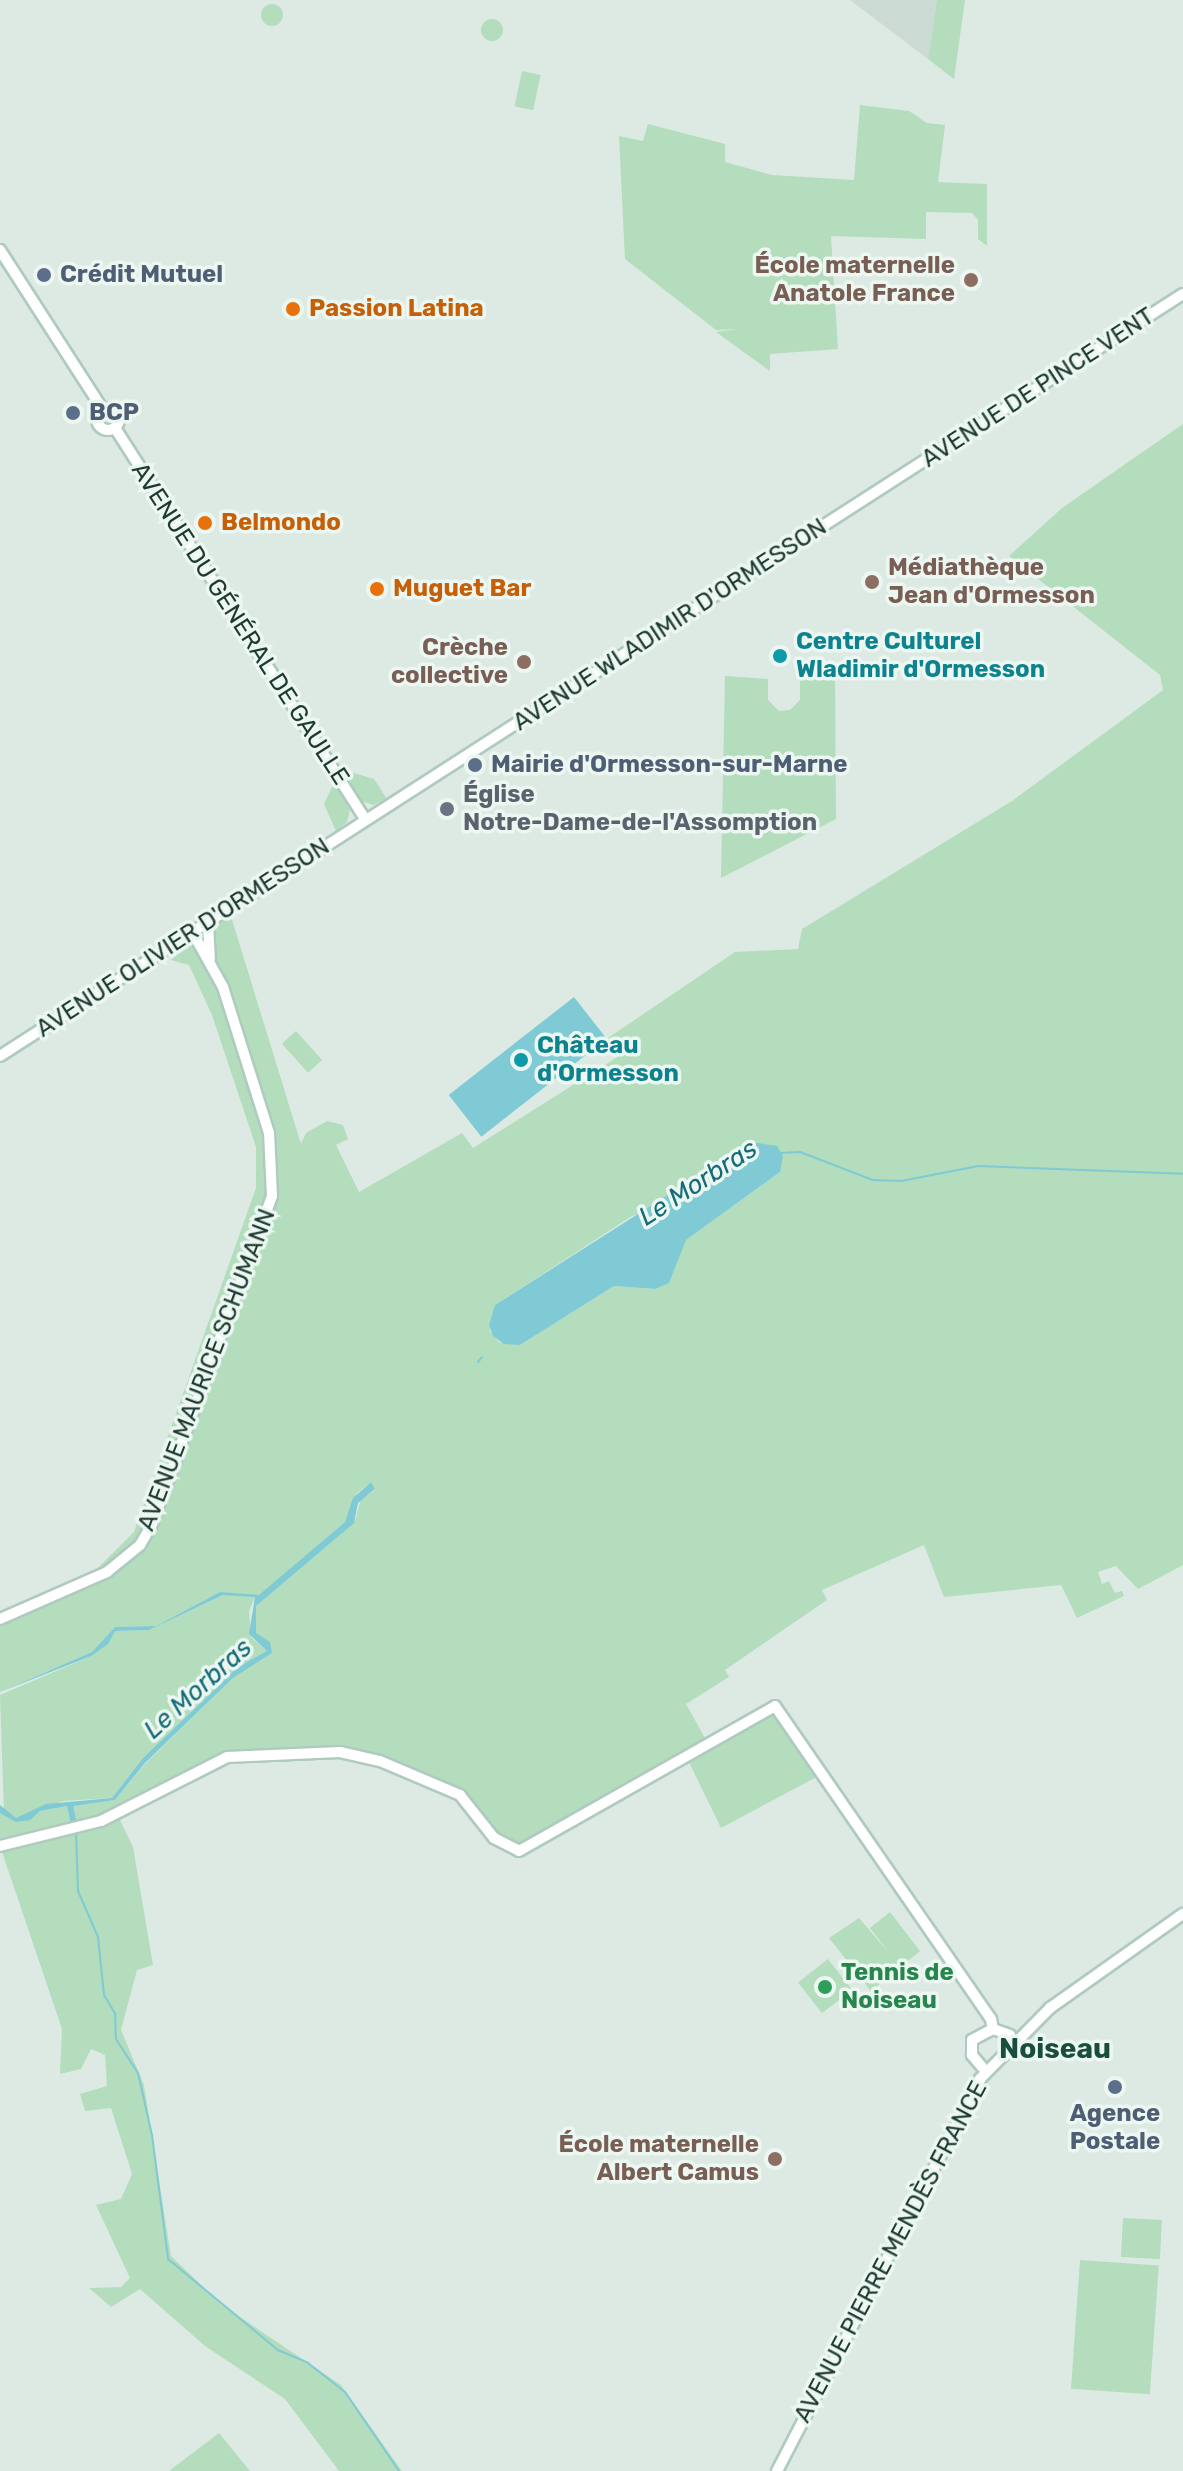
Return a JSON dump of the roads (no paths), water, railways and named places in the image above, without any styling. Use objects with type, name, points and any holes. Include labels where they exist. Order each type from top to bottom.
[{"type":"street","name":"AVENUE DU GÉNÉRAL DE GAULLE","points":[[0,250],[103,410],[100,426],[115,428],[365,819]]},
{"type":"street","name":"AVENUE DE PINCE VENT","points":[[893,482],[1183,294]]},
{"type":"street","name":"AVENUE WLADIMIR D'ORMESSON","points":[[365,819],[893,482]]},
{"type":"street","name":"AVENUE OLIVIER D'ORMESSON","points":[[0,1056],[365,819]]},
{"type":"street","name":"AVENUE MAURICE SCHUMANN","points":[[208,923],[211,961]]},
{"type":"street","name":"AVENUE MAURICE SCHUMANN","points":[[5,1617],[107,1572],[140,1545],[152,1524],[267,1214],[275,1182],[269,1133],[211,961],[193,933]]},
{"type":"street","points":[[178,943],[211,961]]},
{"type":"street","points":[[0,1846],[101,1821],[227,1757],[340,1752],[380,1761],[460,1795],[494,1838],[519,1851],[775,1706],[991,2019],[993,2029]]},
{"type":"street","name":"AVENUE PIERRE MENDÈS FRANCE","points":[[777,2471],[986,2064],[1010,2035],[1183,1914]]},
{"type":"street","name":"AVENUE PIERRE MENDÈS FRANCE","points":[[975,2087],[1050,2008]]},
{"type":"street","points":[[986,2064],[972,2055],[972,2040],[993,2029],[1010,2035]]},
{"type":"water","points":[[574,997],[607,1039],[481,1137],[449,1095]]},
{"type":"water","points":[[751,1142],[777,1146],[783,1156],[780,1172],[686,1240],[669,1283],[655,1289],[614,1286],[520,1345],[504,1344],[493,1336],[489,1325],[495,1305]]},
{"type":"water","points":[[371,1482],[375,1489],[358,1503],[354,1523],[256,1606],[256,1633],[270,1642],[272,1653],[233,1678],[145,1763],[115,1800],[73,1806],[77,1824],[71,1825],[67,1806],[40,1811],[30,1820],[16,1822],[0,1813],[0,1805],[16,1818],[46,1804],[112,1798],[143,1758],[239,1666],[267,1651],[249,1634],[255,1597],[223,1595],[149,1630],[115,1631],[108,1644],[91,1656],[0,1692],[92,1652],[115,1627],[156,1626],[220,1592],[259,1595],[345,1522],[353,1498]]},
{"type":"waterway","name":"Le Morbras","points":[[781,1153],[800,1152],[873,1180],[901,1181],[979,1166],[1183,1174]]},
{"type":"waterway","name":"Le Morbras","points":[[478,1362],[482,1357]]},
{"type":"waterway","points":[[76,1833],[78,1891],[98,1937],[104,1995],[115,2013],[116,2039],[138,2073],[152,2135],[168,2259],[278,2350],[308,2363],[345,2392],[399,2471]]},
{"type":"place","name":"Crédit Mutuel","points":[[44,275]]},
{"type":"place","name":"École maternelle Anatole France","points":[[971,280]]},
{"type":"place","name":"Passion Latina","points":[[293,309]]},
{"type":"place","name":"BCP","points":[[73,413]]},
{"type":"place","name":"Belmondo","points":[[205,523]]},
{"type":"place","name":"Médiathèque Jean d'Ormesson","points":[[872,582]]},
{"type":"place","name":"Muguet Bar","points":[[377,589]]},
{"type":"place","name":"Centre Culturel Wladimir d'Ormesson","points":[[780,656]]},
{"type":"place","name":"Crèche collective","points":[[524,662]]},
{"type":"place","name":"Mairie d'Ormesson-sur-Marne","points":[[475,765]]},
{"type":"place","name":"Église Notre-Dame-de-l'Assomption","points":[[447,809]]},
{"type":"place","name":"Château d'Ormesson","points":[[521,1060]]},
{"type":"place","name":"Tennis de Noiseau","points":[[825,1987]]},
{"type":"place","name":"Agence Postale","points":[[1115,2087]]},
{"type":"place","name":"École maternelle Albert Camus","points":[[775,2159]]},
{"type":"district","name":"Noiseau","points":[[1055,2049]]}]
